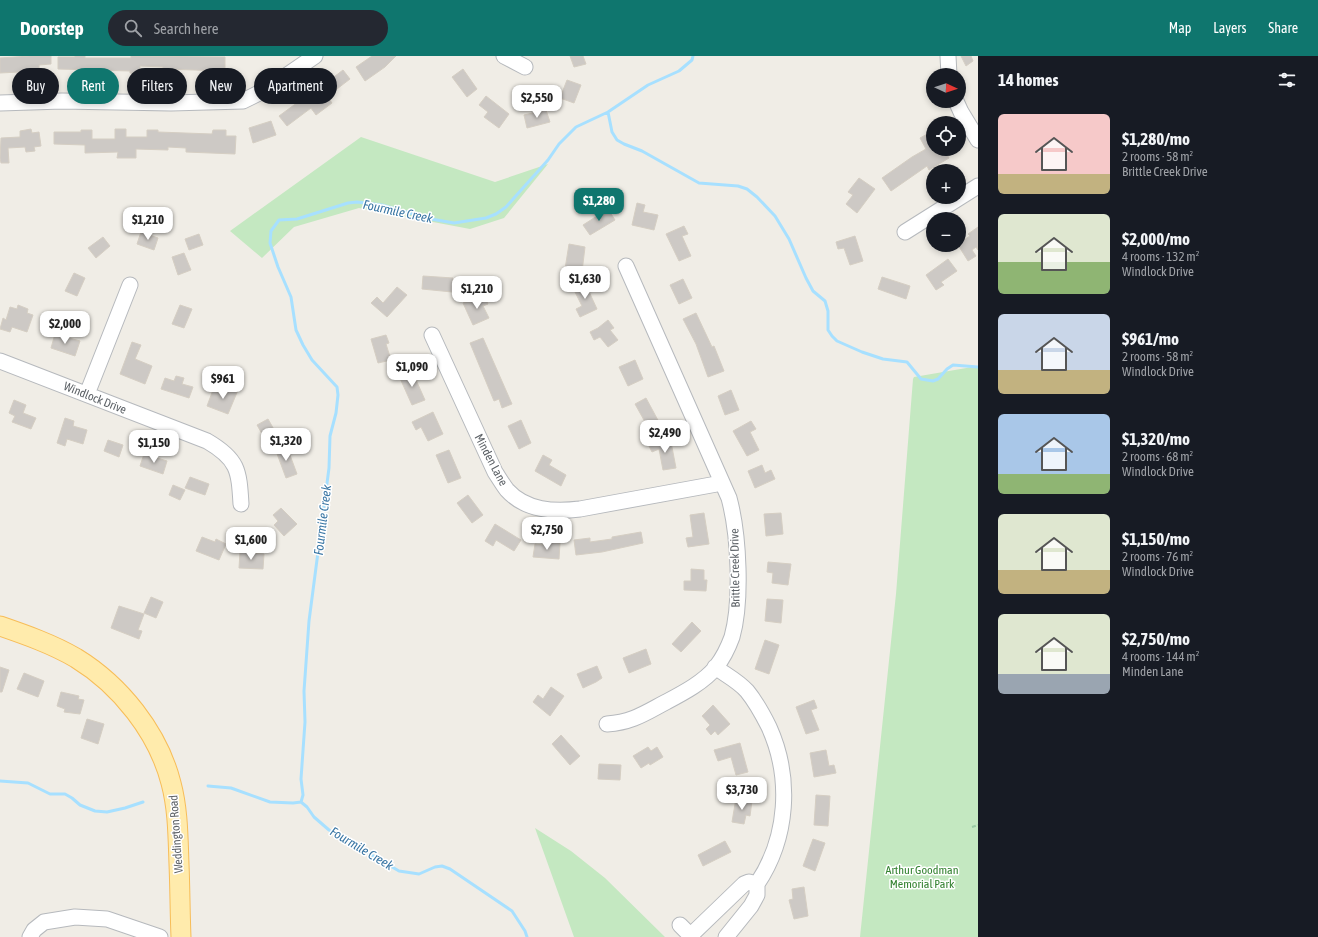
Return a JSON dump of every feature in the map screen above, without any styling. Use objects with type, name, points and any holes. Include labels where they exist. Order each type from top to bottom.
[{"type":"main road","name":"Weddington Road","points":[[0,626],[48,643],[95,671],[111,684],[137,714],[150,733],[171,782],[176,808],[181,937]]},
{"type":"street","points":[[0,103],[62,101],[171,103],[243,101],[268,89],[315,56]]},
{"type":"street","points":[[504,56],[525,67]]},
{"type":"street","points":[[948,56],[949,68]]},
{"type":"street","points":[[959,108],[978,140]]},
{"type":"street","points":[[905,232],[978,186]]},
{"type":"street","name":"Brittle Creek Drive","points":[[607,724],[632,720],[682,693],[707,676],[715,668],[726,651],[735,625],[737,588],[735,528],[729,498],[626,266]]},
{"type":"street","points":[[87,394],[130,285]]},
{"type":"street","name":"Minden Lane","points":[[432,335],[495,472],[506,489],[513,496],[525,503],[537,508],[562,511],[722,483]]},
{"type":"street","name":"Windlock Drive","points":[[0,361],[207,441],[219,448],[227,454],[236,470],[239,482],[241,504]]},
{"type":"street","points":[[715,668],[736,682],[747,692],[763,715],[779,752],[784,786],[781,822],[776,844],[766,871],[757,884],[757,894],[751,906],[726,937]]},
{"type":"street","points":[[687,932],[744,884],[749,882],[757,884]]},
{"type":"street","points":[[30,937],[34,930],[44,922],[75,917],[107,919],[160,937]]},
{"type":"path","points":[[972,827],[978,825]]},
{"type":"green space","points":[[361,137],[495,182],[548,164],[504,218],[470,229],[359,208],[294,227],[262,258],[230,231]]},
{"type":"green space","name":"Arthur Goodman Memorial Park","points":[[978,366],[978,937],[860,937],[896,594],[913,379],[914,377]]},
{"type":"green space","points":[[535,828],[571,851],[605,878],[665,937],[574,937]]},
{"type":"building","points":[[51,56],[51,64],[39,65],[39,68],[12,68],[12,72],[0,73],[0,58]]},
{"type":"building","points":[[372,56],[396,56],[385,67],[365,81],[356,67]]},
{"type":"building","points":[[570,56],[583,56],[586,64],[574,67]]},
{"type":"building","points":[[961,56],[971,56],[973,61],[966,66]]},
{"type":"building","points":[[58,57],[225,57],[225,68],[195,68],[195,70],[187,70],[187,68],[140,66],[140,68],[127,68],[127,71],[119,71],[119,68],[67,68],[67,69],[58,68]]},
{"type":"building","points":[[463,69],[477,89],[467,97],[452,77]]},
{"type":"building","points":[[343,70],[350,79],[337,89],[337,75]]},
{"type":"building","points":[[567,80],[581,85],[574,103],[560,98]]},
{"type":"building","points":[[486,96],[509,114],[499,128],[484,117],[488,112],[479,105]]},
{"type":"building","points":[[295,104],[331,104],[316,115],[311,108],[287,126],[279,116]]},
{"type":"building","points":[[546,110],[550,122],[527,128],[524,115]]},
{"type":"building","points":[[271,121],[276,135],[253,143],[249,128]]},
{"type":"building","points":[[31,129],[32,133],[39,132],[41,146],[34,147],[35,151],[26,152],[25,147],[8,148],[9,163],[1,163],[1,138],[20,137],[20,131]]},
{"type":"building","points":[[115,129],[126,129],[126,137],[147,137],[147,130],[158,130],[158,132],[212,134],[213,130],[226,130],[226,136],[236,136],[235,154],[186,152],[186,148],[168,147],[168,150],[136,149],[136,158],[117,158],[118,152],[85,153],[85,145],[54,144],[54,132],[81,132],[81,130],[92,130],[92,139],[115,139]]},
{"type":"building","points":[[926,135],[926,149],[920,138]]},
{"type":"building","points":[[926,149],[926,156],[948,156],[949,158],[939,164],[926,164],[926,167],[891,191],[882,178]]},
{"type":"building","points":[[859,178],[875,189],[857,213],[846,204],[853,195],[848,192]]},
{"type":"building","points":[[637,203],[645,205],[643,212],[658,215],[654,230],[632,225]]},
{"type":"building","points":[[608,209],[615,220],[590,235],[583,225]]},
{"type":"building","points":[[684,226],[688,234],[682,236],[691,256],[679,261],[666,234]]},
{"type":"building","points":[[978,227],[978,250],[976,247],[972,250],[976,256],[968,261],[962,252],[966,252],[966,239],[970,236],[968,234]]},
{"type":"building","points":[[141,232],[158,238],[154,250],[137,244]]},
{"type":"building","points":[[199,234],[203,245],[189,250],[185,239]]},
{"type":"building","points":[[855,236],[863,261],[850,265],[844,248],[838,249],[836,242]]},
{"type":"building","points":[[103,237],[110,246],[96,258],[88,248]]},
{"type":"building","points":[[569,244],[585,247],[582,272],[565,269]]},
{"type":"building","points":[[184,253],[191,270],[178,275],[172,257]]},
{"type":"building","points":[[948,259],[957,271],[941,282],[944,285],[936,290],[926,275]]},
{"type":"building","points":[[74,273],[85,278],[77,296],[65,291]]},
{"type":"building","points":[[423,276],[453,278],[452,292],[422,289]]},
{"type":"building","points":[[882,277],[910,286],[906,299],[878,289]]},
{"type":"building","points":[[683,279],[692,298],[679,304],[670,285]]},
{"type":"building","points":[[585,283],[597,309],[580,317],[576,309],[582,306],[573,288]]},
{"type":"building","points":[[397,287],[407,295],[387,317],[371,303],[377,297],[383,303]]},
{"type":"building","points":[[484,295],[488,304],[483,306],[489,318],[473,325],[463,303]]},
{"type":"building","points":[[18,305],[28,309],[27,313],[33,315],[27,332],[12,327],[10,332],[0,329],[3,318],[6,320],[10,307],[17,309]]},
{"type":"building","points":[[180,305],[192,309],[184,328],[172,324]]},
{"type":"building","points":[[696,313],[712,347],[714,346],[724,371],[708,377],[696,344],[683,319]]},
{"type":"building","points":[[608,320],[614,328],[610,330],[618,340],[608,347],[600,337],[594,340],[590,332]]},
{"type":"building","points":[[55,334],[80,341],[75,356],[51,348]]},
{"type":"building","points":[[386,335],[389,343],[386,344],[391,360],[378,363],[371,339]]},
{"type":"building","points":[[483,338],[512,404],[502,408],[499,399],[494,401],[470,343]]},
{"type":"building","points":[[132,342],[141,345],[135,359],[152,366],[145,384],[120,374]]},
{"type":"building","points":[[635,360],[643,379],[628,386],[619,367]]},
{"type":"building","points":[[412,371],[425,400],[412,405],[399,376]]},
{"type":"building","points":[[176,376],[184,378],[182,384],[193,387],[189,398],[161,389],[165,378],[174,381]]},
{"type":"building","points":[[229,387],[238,390],[228,414],[207,406],[213,390],[226,395]]},
{"type":"building","points":[[731,390],[739,410],[725,415],[718,396]]},
{"type":"building","points":[[646,398],[660,424],[649,429],[635,404]]},
{"type":"building","points":[[14,400],[26,405],[23,413],[36,418],[31,429],[12,422],[15,416],[9,413]]},
{"type":"building","points":[[433,412],[443,434],[428,441],[421,427],[416,430],[412,422]]},
{"type":"building","points":[[65,418],[74,421],[73,426],[87,430],[83,444],[67,439],[65,446],[57,443]]},
{"type":"building","points":[[268,419],[276,433],[265,439],[257,425]]},
{"type":"building","points":[[521,420],[531,443],[519,449],[508,426]]},
{"type":"building","points":[[751,421],[756,429],[750,432],[759,450],[747,456],[733,431]]},
{"type":"building","points":[[108,440],[123,445],[119,457],[104,451]]},
{"type":"building","points":[[671,440],[676,468],[663,470],[659,449],[652,452],[648,444]]},
{"type":"building","points":[[287,447],[297,474],[286,478],[276,451]]},
{"type":"building","points":[[449,450],[461,478],[448,483],[436,455]]},
{"type":"building","points":[[144,454],[167,461],[163,474],[140,466]]},
{"type":"building","points":[[543,455],[552,460],[549,465],[566,475],[561,486],[535,471]]},
{"type":"building","points":[[762,465],[765,473],[771,470],[775,479],[755,488],[748,471]]},
{"type":"building","points":[[190,477],[209,484],[205,495],[185,488]]},
{"type":"building","points":[[173,485],[185,490],[180,500],[169,495]]},
{"type":"building","points":[[468,495],[483,515],[472,523],[457,503]]},
{"type":"building","points":[[281,508],[297,524],[284,536],[274,525],[278,521],[273,515]]},
{"type":"building","points":[[704,513],[709,544],[688,547],[686,538],[693,537],[690,515]]},
{"type":"building","points":[[781,513],[783,534],[766,536],[764,514]]},
{"type":"building","points":[[495,524],[521,540],[514,551],[496,540],[493,546],[485,541]]},
{"type":"building","points":[[641,532],[643,543],[602,552],[576,555],[574,540],[590,538],[590,542],[612,539],[612,537]]},
{"type":"building","points":[[202,537],[215,542],[216,539],[226,544],[219,560],[196,551]]},
{"type":"building","points":[[544,542],[560,543],[559,559],[533,557],[535,544],[543,545]]},
{"type":"building","points":[[240,552],[264,554],[263,569],[239,568]]},
{"type":"building","points":[[768,562],[791,564],[788,585],[772,583],[773,573],[767,572]]},
{"type":"building","points":[[691,569],[704,570],[704,580],[707,580],[706,591],[684,590],[684,581],[691,581]]},
{"type":"building","points":[[151,597],[163,602],[156,618],[144,613]]},
{"type":"building","points":[[767,599],[783,600],[781,623],[765,621]]},
{"type":"building","points":[[119,606],[144,614],[138,630],[142,631],[139,639],[111,628]]},
{"type":"building","points":[[692,622],[701,631],[681,652],[672,644]]},
{"type":"building","points":[[765,640],[779,645],[769,674],[755,669]]},
{"type":"building","points":[[646,649],[651,664],[629,673],[623,658]]},
{"type":"building","points":[[597,666],[602,678],[583,688],[577,674]]},
{"type":"building","points":[[0,667],[9,670],[2,692],[0,692]]},
{"type":"building","points":[[24,673],[44,681],[38,697],[17,689]]},
{"type":"building","points":[[551,687],[564,696],[550,716],[533,702],[538,695],[543,699]]},
{"type":"building","points":[[61,692],[79,696],[78,699],[84,700],[80,714],[64,712],[65,709],[57,706]]},
{"type":"building","points":[[814,700],[817,708],[811,710],[819,730],[806,734],[796,707]]},
{"type":"building","points":[[713,705],[730,724],[718,735],[715,731],[711,735],[706,729],[710,725],[702,716]]},
{"type":"building","points":[[87,719],[104,724],[98,744],[81,738]]},
{"type":"building","points":[[561,735],[580,756],[570,765],[552,744]]},
{"type":"building","points":[[740,743],[748,772],[736,775],[731,757],[718,761],[714,750]]},
{"type":"building","points":[[648,747],[651,751],[657,747],[663,757],[650,765],[649,763],[641,768],[633,756]]},
{"type":"building","points":[[826,750],[829,766],[834,765],[836,773],[814,777],[810,753]]},
{"type":"building","points":[[599,764],[621,765],[620,780],[598,779]]},
{"type":"building","points":[[816,795],[830,796],[828,826],[814,825]]},
{"type":"building","points":[[736,798],[752,801],[750,816],[746,815],[744,824],[732,822]]},
{"type":"building","points":[[813,839],[825,843],[815,871],[803,866]]},
{"type":"building","points":[[725,841],[731,852],[703,866],[698,855]]},
{"type":"building","points":[[804,887],[808,916],[794,919],[789,900],[793,899],[792,889]]},
{"type":"waterway","name":"Fourmile Creek","points":[[301,802],[303,795],[301,779],[305,722],[304,691],[309,621],[329,468],[330,436],[336,413],[338,395],[337,387],[312,360],[296,330],[291,297],[278,267],[270,243],[271,231],[279,220],[297,219],[348,203],[357,202],[382,205],[431,219],[454,223],[486,218],[496,214],[506,207],[548,160],[559,144],[576,127],[608,112],[648,85],[679,71],[692,60],[693,56]]},
{"type":"waterway","points":[[608,112],[612,132],[617,140],[624,144],[642,151],[699,183],[738,186],[747,189],[757,197],[775,216],[789,239],[813,291],[825,301],[828,311],[828,330],[837,341],[883,359],[907,362],[921,379],[933,381],[938,379],[953,365],[978,367]]},
{"type":"waterway","points":[[0,781],[28,783],[50,794],[65,794],[80,805],[95,811],[107,812],[143,802]]},
{"type":"waterway","points":[[208,786],[231,788],[270,802],[301,802]]},
{"type":"waterway","name":"Fourmile Creek","points":[[301,802],[307,807],[314,817],[329,830],[399,871],[419,874],[435,867],[442,866],[450,869],[512,911],[525,931],[527,937]]}]
